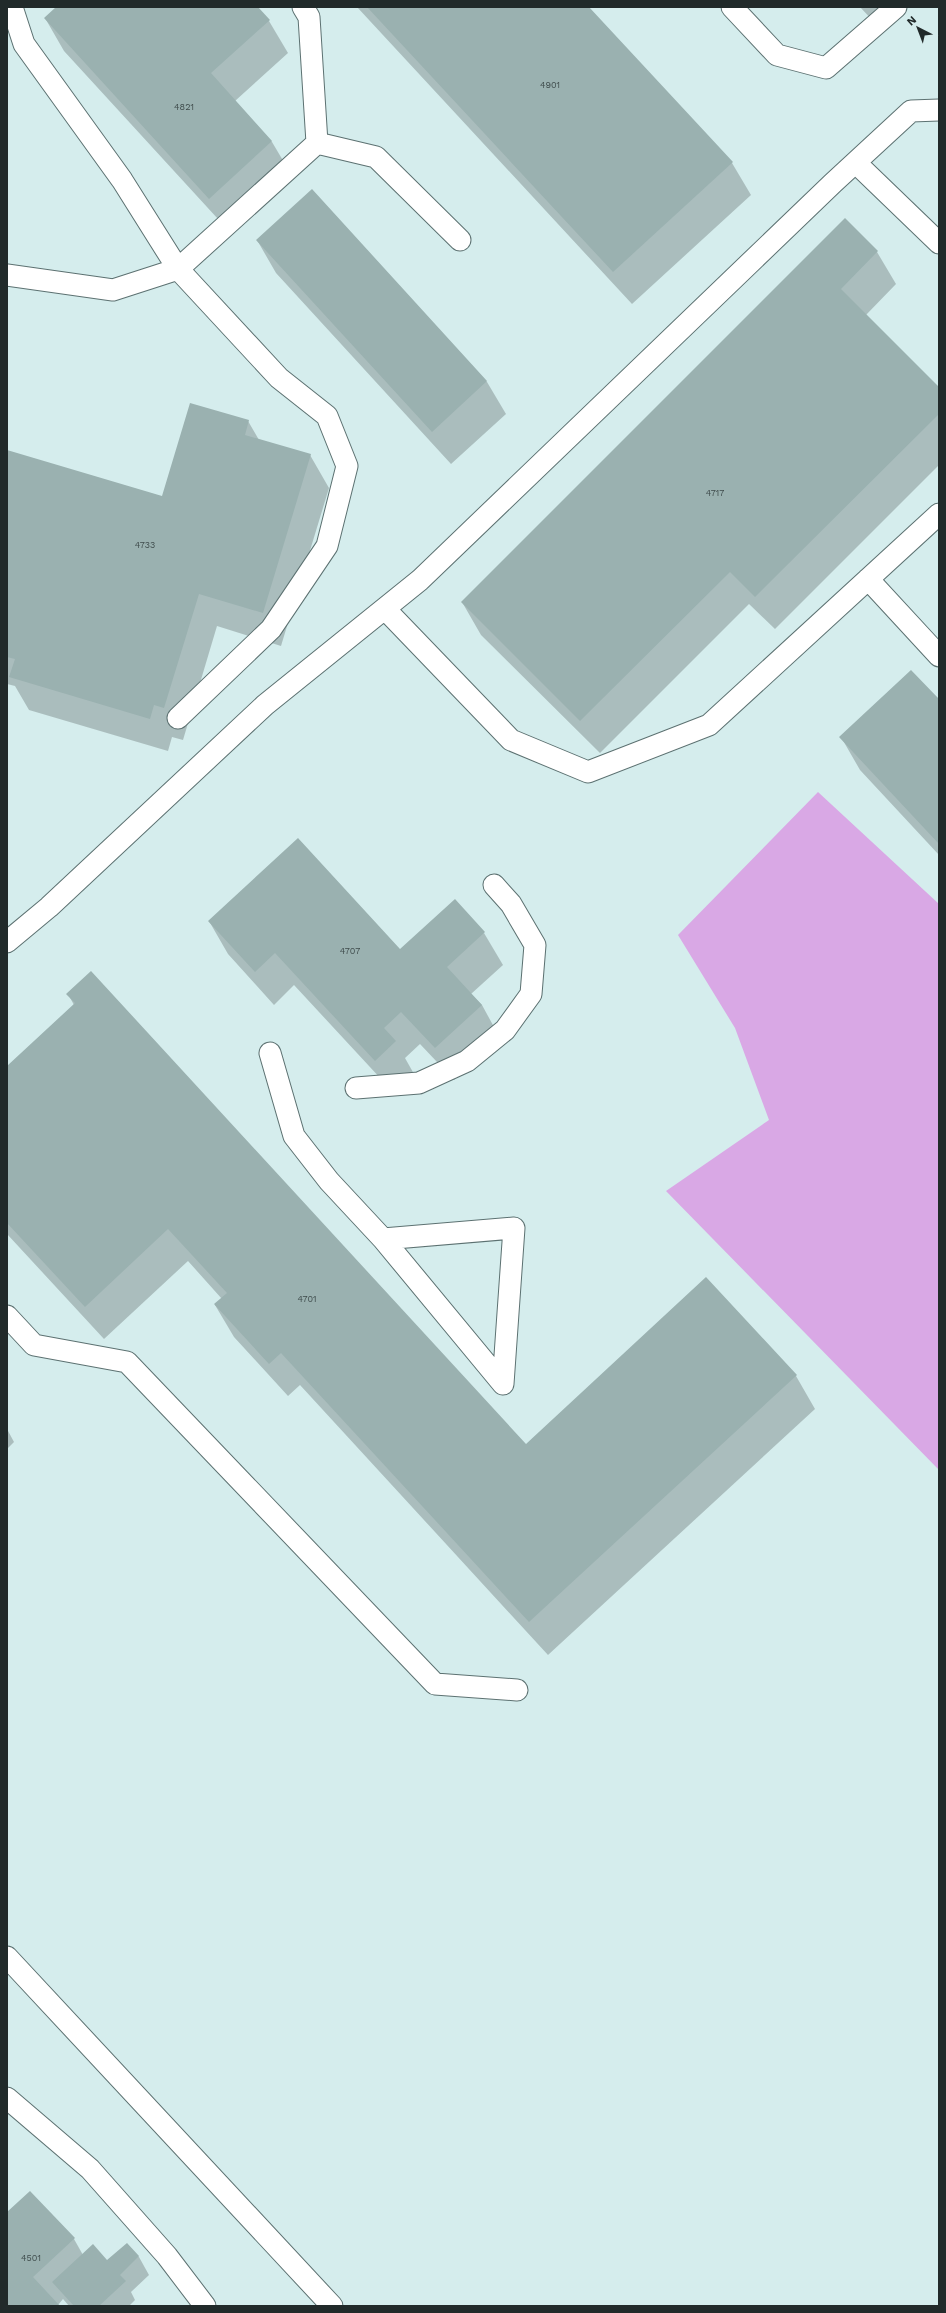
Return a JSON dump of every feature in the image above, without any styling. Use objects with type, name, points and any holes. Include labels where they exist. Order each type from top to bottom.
[{"type":"lane","points":[[12,7],[24,44],[122,180],[178,269],[279,378],[327,416],[347,466],[327,546],[271,629],[178,718]]},
{"type":"lane","points":[[303,7],[309,17],[316,143]]},
{"type":"lane","points":[[732,7],[777,55],[826,68],[896,7]]},
{"type":"lane","points":[[7,942],[49,907],[265,705],[420,580],[911,111],[939,110]]},
{"type":"lane","points":[[7,275],[113,290],[178,269],[316,143]]},
{"type":"lane","points":[[316,143],[376,157],[460,240]]},
{"type":"lane","points":[[856,162],[939,243]]},
{"type":"lane","points":[[385,609],[511,740],[588,772],[709,726],[939,514]]},
{"type":"lane","points":[[868,579],[939,656]]},
{"type":"lane","points":[[356,1088],[419,1083],[467,1061],[505,1030],[531,994],[535,945],[511,904],[494,885]]},
{"type":"lane","points":[[270,1053],[294,1136],[329,1181],[383,1238],[503,1384],[514,1228],[383,1238]]},
{"type":"lane","points":[[7,1316],[34,1345],[127,1362],[435,1684],[517,1690]]},
{"type":"lane","points":[[7,1957],[332,2306]]},
{"type":"lane","points":[[7,2098],[90,2169],[167,2256],[205,2306]]},
{"type":"shaded area","points":[[818,792],[939,904],[939,1470],[666,1191],[769,1120],[735,1028],[678,935]]},
{"type":"building","points":[[56,7],[258,7],[270,20],[211,73],[272,141],[209,199],[44,18]]},
{"type":"building","points":[[367,7],[589,7],[733,162],[613,272]]},
{"type":"building","points":[[312,189],[487,381],[432,432],[256,240]]},
{"type":"building","points":[[845,218],[878,251],[841,289],[939,387],[939,414],[755,597],[730,572],[580,721],[461,602]]},
{"type":"building","points":[[190,403],[249,420],[245,435],[311,454],[263,613],[199,594],[164,708],[154,705],[150,719],[9,677],[15,659],[7,657],[7,450],[162,496]]},
{"type":"building","points":[[911,670],[939,699],[939,844],[839,737]]},
{"type":"building","points":[[298,838],[400,949],[455,899],[485,932],[447,967],[482,1005],[435,1048],[401,1012],[384,1028],[396,1041],[375,1061],[275,953],[255,972],[208,921]]},
{"type":"building","points":[[91,971],[526,1444],[706,1277],[797,1375],[529,1622],[281,1353],[269,1364],[214,1304],[227,1293],[168,1229],[85,1307],[7,1223],[7,1066],[75,1003],[66,994]]},
{"type":"building","points":[[30,2191],[75,2238],[33,2277],[60,2306],[7,2306],[7,2212]]},
{"type":"building","points":[[127,2243],[139,2256],[120,2275],[126,2281],[99,2306],[74,2306],[52,2282],[93,2244],[107,2260]]}]
